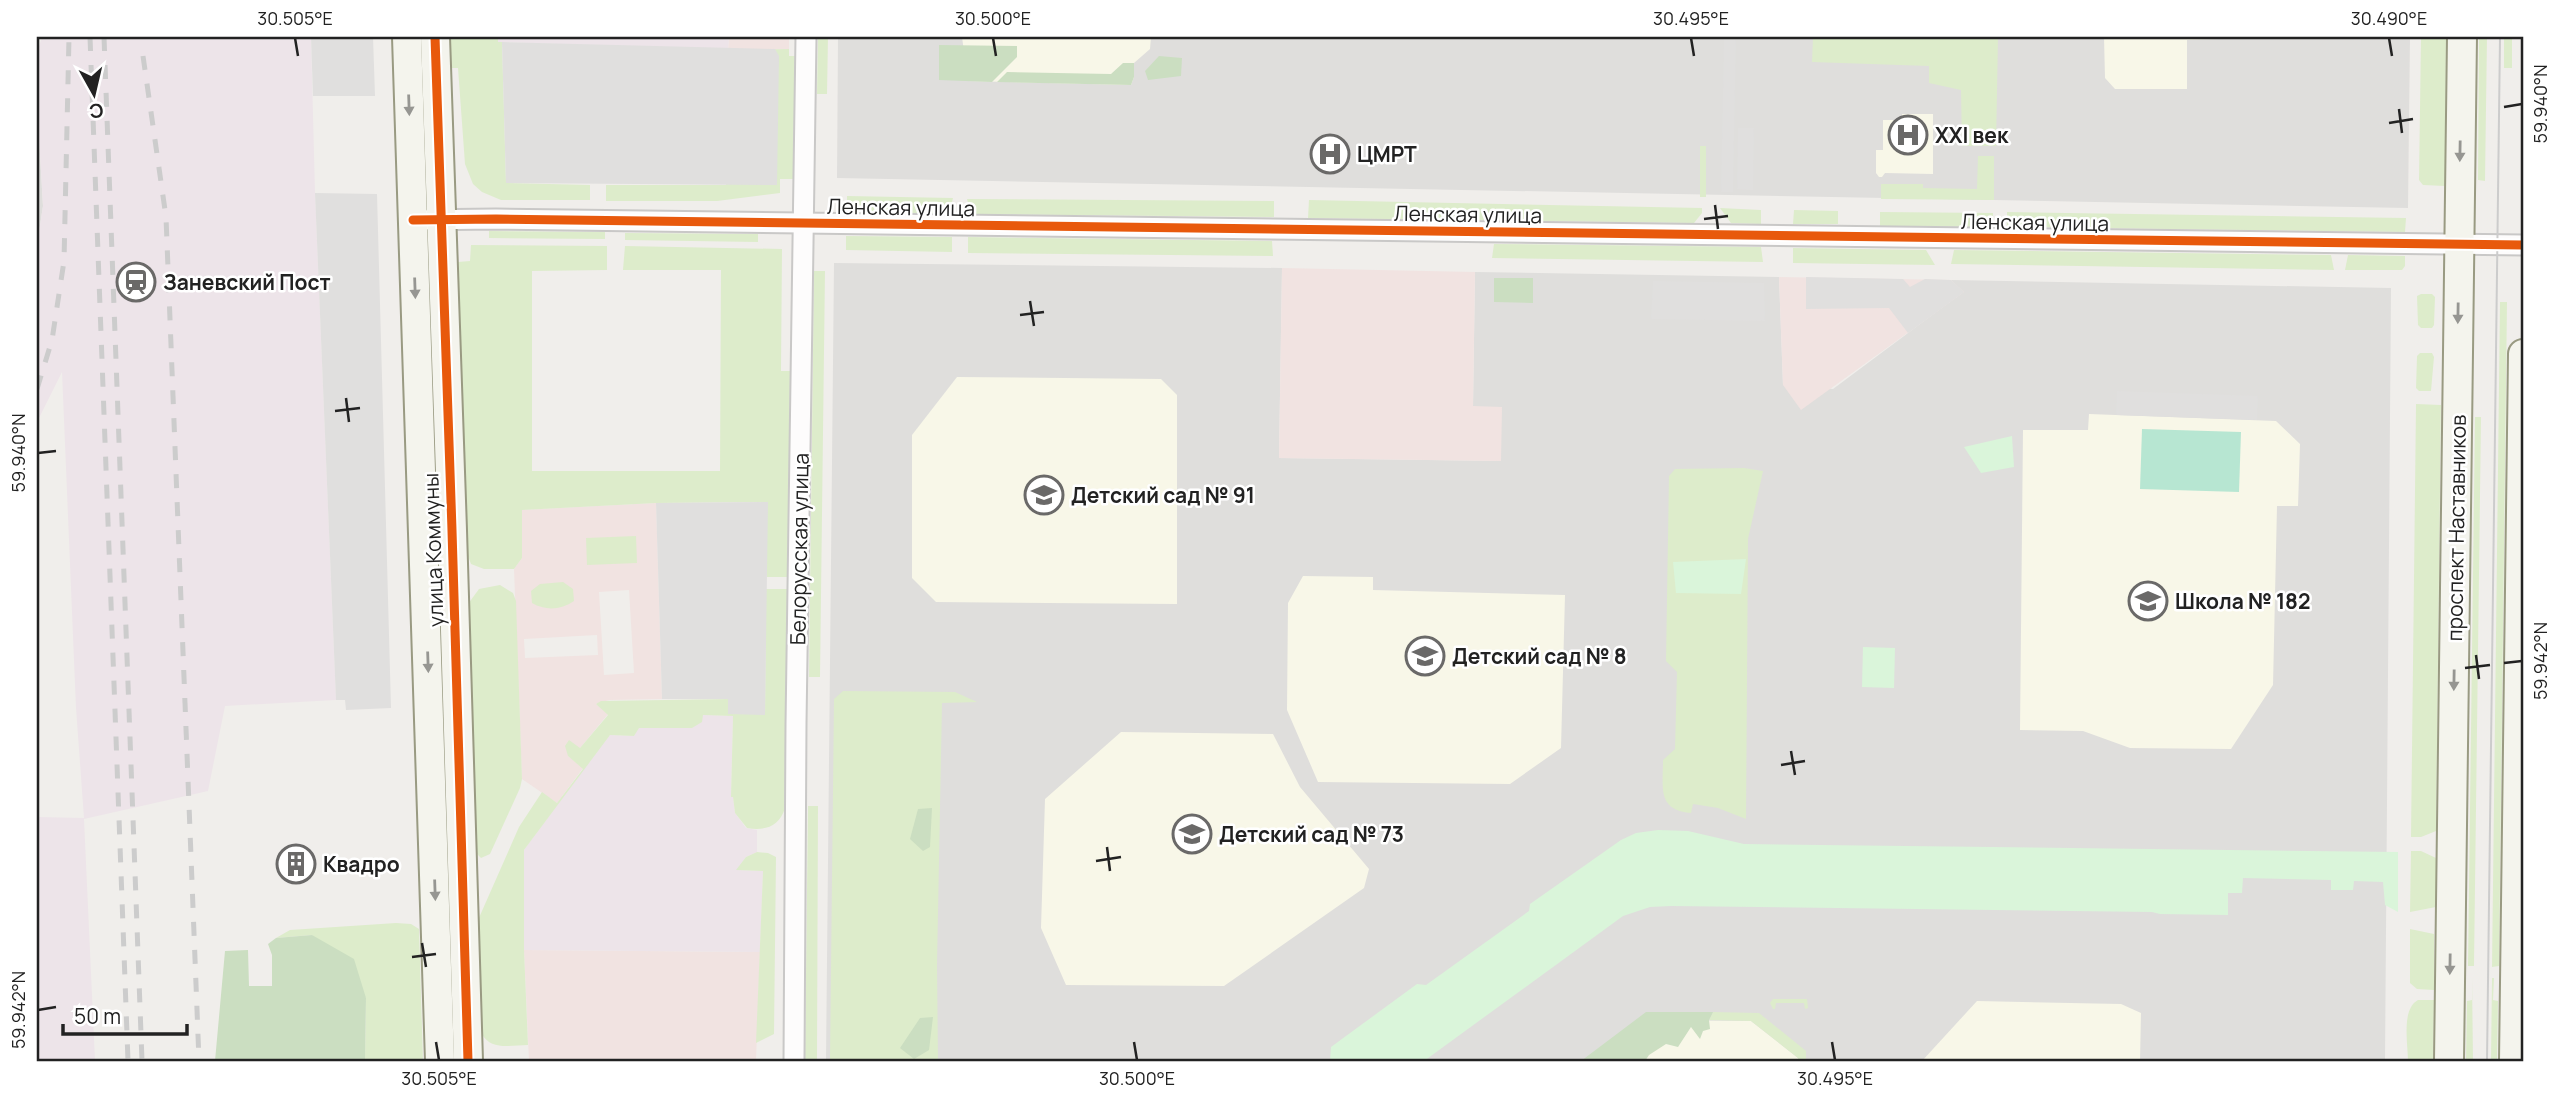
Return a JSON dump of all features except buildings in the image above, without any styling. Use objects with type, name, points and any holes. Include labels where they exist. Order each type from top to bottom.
[{"type":"street","name":"улица Коммуны","points":[[407,37],[440,1061]]},
{"type":"street","name":"улица Коммуны","points":[[435,37],[468,1061]]},
{"type":"street","name":"Белорусская улица","points":[[794,1061],[806,37]]},
{"type":"street","name":"проспект Наставников","points":[[2449,1061],[2462,37]]},
{"type":"street","name":"Ленская улица","points":[[413,220],[2523,245]]},
{"type":"street","points":[[2514,1061],[2523,354]]},
{"type":"shaded area","points":[[42,37],[311,37],[336,700],[225,706],[208,791],[84,819],[95,1061],[37,1061],[37,817],[84,818],[76,708],[62,372],[37,422],[37,245],[43,206],[37,53]]},
{"type":"shaded area","points":[[311,37],[373,37],[375,96],[313,96]]},
{"type":"shaded area","points":[[498,37],[729,37],[728,50],[498,42]]},
{"type":"shaded area","points":[[729,37],[789,37],[789,49],[728,50]]},
{"type":"shaded area","points":[[838,37],[2410,37],[2408,208],[837,178]]},
{"type":"shaded area","points":[[962,37],[1151,37],[1150,49],[1134,63],[1131,85],[968,81]]},
{"type":"shaded area","points":[[1724,37],[1736,37],[1733,192],[1721,192]]},
{"type":"shaded area","points":[[2104,37],[2282,37],[2187,40],[2187,89],[2115,89],[2105,78]]},
{"type":"shaded area","points":[[502,42],[775,49],[779,56],[777,185],[506,183]]},
{"type":"shaded area","points":[[37,102],[43,206],[37,245]]},
{"type":"shaded area","name":"XXI век","points":[[1902,114],[1933,114],[1933,174],[1885,173],[1879,177],[1876,173],[1876,150],[1883,150],[1883,120],[1902,120]]},
{"type":"shaded area","points":[[1738,128],[1754,128],[1753,190],[1737,189]]},
{"type":"shaded area","points":[[315,193],[377,194],[391,708],[346,710],[345,700],[336,700]]},
{"type":"shaded area","points":[[834,263],[1282,268],[1279,458],[1501,461],[1473,407],[1475,272],[1779,277],[1783,385],[1833,389],[1963,292],[1951,280],[2391,288],[2385,1061],[826,1061]]},
{"type":"shaded area","points":[[1282,268],[1475,272],[1473,406],[1502,407],[1501,461],[1279,458]]},
{"type":"shaded area","points":[[1779,277],[1951,280],[1964,292],[1801,410],[1783,385]]},
{"type":"shaded area","points":[[1806,277],[1903,279],[1910,287],[1925,279],[1951,280],[1964,292],[1908,333],[1889,308],[1806,309]]},
{"type":"shaded area","points":[[1653,281],[1764,283],[1765,321],[1651,319]]},
{"type":"shaded area","name":"Детский сад № 91","points":[[957,377],[1161,379],[1177,395],[1177,604],[936,602],[912,578],[912,435]]},
{"type":"shaded area","points":[[2117,391],[2258,396],[2257,420],[2116,415]]},
{"type":"shaded area","name":"Школа № 182","points":[[2089,414],[2276,421],[2300,444],[2298,506],[2277,506],[2273,685],[2231,749],[2130,748],[2083,731],[2020,730],[2023,430],[2088,430]]},
{"type":"shaded area","points":[[768,502],[765,715],[728,714],[728,699],[662,699],[656,503]]},
{"type":"shaded area","points":[[656,503],[662,699],[609,700],[596,704],[608,714],[580,748],[568,756],[583,768],[557,803],[522,779],[514,569],[522,558],[521,510]],"holes":[[[629,590],[634,673],[604,675],[599,592]],[[597,635],[598,655],[525,658],[524,639]]]},
{"type":"shaded area","name":"Детский сад № 8","points":[[1303,576],[1373,577],[1373,590],[1565,595],[1561,748],[1510,784],[1318,782],[1287,710],[1288,603]]},
{"type":"shaded area","points":[[703,715],[733,716],[731,796],[735,813],[746,828],[757,830],[757,852],[746,857],[737,870],[763,871],[760,952],[524,950],[524,850],[602,744],[610,735],[634,736],[638,728],[692,728]]},
{"type":"shaded area","name":"Детский сад № 73","points":[[1121,732],[1273,734],[1300,787],[1369,869],[1364,888],[1224,986],[1066,985],[1041,928],[1045,799]]},
{"type":"shaded area","points":[[524,950],[760,952],[756,1061],[529,1061]]},
{"type":"shaded area","points":[[1977,1001],[2121,1004],[2141,1013],[2140,1061],[1922,1061]]},
{"type":"shaded area","points":[[1646,1020],[1751,1021],[1798,1058],[1798,1061],[1592,1061]]},
{"type":"green space","points":[[449,37],[498,37],[498,42],[502,42],[506,183],[590,185],[590,200],[501,200],[482,192],[473,184],[465,164],[458,68],[450,68]]},
{"type":"green space","points":[[818,37],[828,37],[827,94],[817,94]]},
{"type":"green space","points":[[1813,37],[1998,37],[1996,146],[1962,146],[1961,90],[1929,83],[1929,66],[1812,62]]},
{"type":"green space","points":[[2421,37],[2446,37],[2445,186],[2423,185],[2419,180]]},
{"type":"green space","points":[[2479,37],[2487,37],[2485,181],[2478,180]]},
{"type":"green space","points":[[2504,37],[2512,37],[2512,68],[2504,68]]},
{"type":"green space","points":[[939,45],[1017,46],[1017,57],[992,82],[939,80]]},
{"type":"green space","points":[[789,49],[789,56],[795,56],[793,179],[780,179],[780,193],[717,201],[606,201],[606,185],[726,185],[728,50]]},
{"type":"green space","points":[[1159,56],[1182,58],[1181,76],[1148,80],[1145,71]]},
{"type":"green space","points":[[1123,63],[1134,63],[1131,85],[997,82],[1007,72],[1111,74]]},
{"type":"green space","points":[[1700,146],[1706,146],[1706,197],[1700,197]]},
{"type":"green space","points":[[1978,156],[1994,156],[1994,200],[1881,199],[1881,184],[1923,184],[1923,188],[1977,189]]},
{"type":"green space","points":[[847,196],[953,198],[949,214],[847,212]]},
{"type":"green space","points":[[967,199],[1274,201],[1274,217],[971,214]]},
{"type":"green space","points":[[1309,200],[1702,208],[1702,213],[1694,223],[1308,218]]},
{"type":"green space","points":[[1720,208],[1761,210],[1761,224],[1731,223]]},
{"type":"green space","points":[[1794,210],[1838,211],[1838,224],[1793,224]]},
{"type":"green space","points":[[1880,212],[1993,213],[1993,227],[1880,226]]},
{"type":"green space","points":[[2007,212],[2406,218],[2405,232],[2007,227]]},
{"type":"green space","points":[[489,231],[605,232],[605,239],[489,238]]},
{"type":"green space","points":[[625,233],[758,234],[758,242],[625,240]]},
{"type":"green space","points":[[846,236],[952,237],[952,252],[846,250]]},
{"type":"green space","points":[[968,237],[1272,241],[1273,256],[968,253]]},
{"type":"green space","points":[[1494,244],[1761,247],[1763,262],[1492,258]]},
{"type":"green space","points":[[471,245],[607,246],[607,270],[532,271],[532,471],[720,471],[721,270],[623,270],[625,246],[782,249],[781,371],[790,371],[788,577],[767,577],[767,502],[656,503],[522,510],[522,558],[514,569],[484,569],[471,564],[466,551],[458,262],[470,261]]},
{"type":"green space","points":[[1793,248],[1926,250],[1935,265],[1793,263]]},
{"type":"green space","points":[[1954,250],[2331,255],[2334,270],[1951,264]]},
{"type":"green space","points":[[2348,255],[2405,256],[2405,266],[2402,270],[2345,270]]},
{"type":"green space","points":[[814,271],[825,271],[820,677],[809,677]]},
{"type":"green space","points":[[1494,278],[1533,278],[1533,303],[1494,302]]},
{"type":"green space","points":[[2432,294],[2435,297],[2432,328],[2421,328],[2418,325],[2417,296]]},
{"type":"green space","points":[[2500,302],[2507,302],[2499,966],[2492,967]]},
{"type":"green space","points":[[2420,353],[2432,353],[2434,357],[2431,391],[2419,391],[2416,388],[2417,356]]},
{"type":"green space","points":[[2416,404],[2441,405],[2436,831],[2421,837],[2411,837]]},
{"type":"green space","points":[[2475,417],[2481,417],[2474,966],[2468,966]]},
{"type":"green space","points":[[2142,429],[2241,432],[2239,492],[2140,489]]},
{"type":"green space","points":[[2012,436],[2014,467],[1981,473],[1964,447]]},
{"type":"green space","points":[[1744,468],[1763,471],[1748,539],[1746,819],[1718,808],[1693,804],[1691,813],[1680,811],[1667,802],[1663,788],[1663,760],[1675,749],[1677,672],[1666,661],[1669,476],[1675,469]]},
{"type":"green space","points":[[636,536],[637,563],[587,565],[586,538]]},
{"type":"green space","points":[[1746,559],[1741,594],[1676,593],[1673,562]]},
{"type":"green space","points":[[563,582],[573,589],[574,601],[553,608],[532,603],[531,591],[540,584]]},
{"type":"green space","points":[[500,585],[513,593],[516,601],[522,779],[490,854],[481,858],[475,852],[468,604],[479,589]]},
{"type":"green space","points":[[766,589],[788,589],[785,808],[779,820],[765,828],[747,828],[735,813],[731,797],[733,716],[703,715],[702,722],[692,728],[639,728],[634,736],[610,735],[524,850],[528,1045],[502,1046],[491,1043],[482,1034],[478,920],[519,827],[542,792],[557,803],[583,769],[568,756],[565,746],[569,740],[580,748],[608,715],[596,704],[601,701],[729,699],[765,715]]},
{"type":"green space","points":[[1863,647],[1895,648],[1894,688],[1862,687]]},
{"type":"green space","points":[[843,691],[955,692],[977,702],[942,703],[938,1059],[830,1061],[834,699]]},
{"type":"green space","points":[[808,806],[818,806],[817,1061],[805,1061]]},
{"type":"green space","points":[[932,808],[930,847],[923,851],[910,839],[918,809]]},
{"type":"green space","points":[[1658,830],[1688,831],[1744,844],[2398,852],[2398,912],[2385,905],[2383,882],[2354,881],[2353,890],[2331,890],[2331,880],[2243,878],[2242,893],[2228,893],[2228,915],[1650,907],[1623,916],[1424,1061],[1330,1061],[1331,1047],[1417,984],[1426,985],[1529,911],[1530,904],[1621,840],[1636,833]]},
{"type":"green space","points":[[2411,851],[2421,851],[2436,858],[2436,907],[2410,912]]},
{"type":"green space","points":[[757,852],[776,857],[774,1034],[756,1043],[763,871],[736,870],[746,857]]},
{"type":"green space","points":[[411,924],[419,929],[423,1061],[365,1061],[366,998],[312,935],[276,938],[290,930]]},
{"type":"green space","points":[[2410,929],[2434,934],[2434,990],[2417,989],[2410,983]]},
{"type":"green space","points":[[312,935],[354,959],[366,998],[365,1061],[215,1061],[225,951],[248,950],[249,986],[272,986],[272,955],[268,944],[276,938]]},
{"type":"green space","points":[[2472,977],[2473,1061],[2466,1061],[2467,1001],[2472,1000]]},
{"type":"green space","points":[[2492,978],[2493,1000],[2498,1001],[2497,1061],[2491,1061]]},
{"type":"green space","points":[[1773,999],[1807,999],[1808,1008],[1805,1009],[1804,1003],[1776,1003],[1773,1009],[1770,1003]]},
{"type":"green space","points":[[2418,1000],[2434,1000],[2433,1061],[2408,1061],[2407,1019],[2409,1011]]},
{"type":"green space","points":[[1646,1012],[1713,1012],[1709,1020],[1710,1029],[1703,1031],[1700,1039],[1691,1027],[1678,1047],[1666,1044],[1649,1055],[1645,1061],[1581,1061]]},
{"type":"green space","points":[[1713,1012],[1759,1013],[1806,1051],[1806,1061],[1798,1061],[1798,1058],[1751,1021],[1709,1020]]},
{"type":"green space","points":[[933,1017],[929,1050],[914,1059],[900,1048],[920,1018]]},
{"type":"tram line","points":[[2487,1061],[2500,37]]},
{"type":"railway","points":[[37,389],[52,340],[64,261],[69,37]]},
{"type":"railway","points":[[90,37],[128,1061]]},
{"type":"railway","points":[[104,37],[142,1061]]},
{"type":"railway","points":[[143,56],[166,217],[199,1061]]},
{"type":"cycle path","points":[[435,37],[468,1061]]},
{"type":"cycle path","points":[[413,220],[2523,245]]},
{"type":"place","name":"XXI век","points":[[1908,135]]},
{"type":"place","name":"ЦМРТ","points":[[1330,154]]},
{"type":"place","name":"Заневский Пост","points":[[136,282]]},
{"type":"place","name":"Детский сад № 91","points":[[1044,495]]},
{"type":"place","name":"Школа № 182","points":[[2148,601]]},
{"type":"place","name":"Детский сад № 8","points":[[1425,656]]},
{"type":"place","name":"Детский сад № 73","points":[[1192,834]]},
{"type":"place","name":"Квадро","points":[[296,864]]}]
